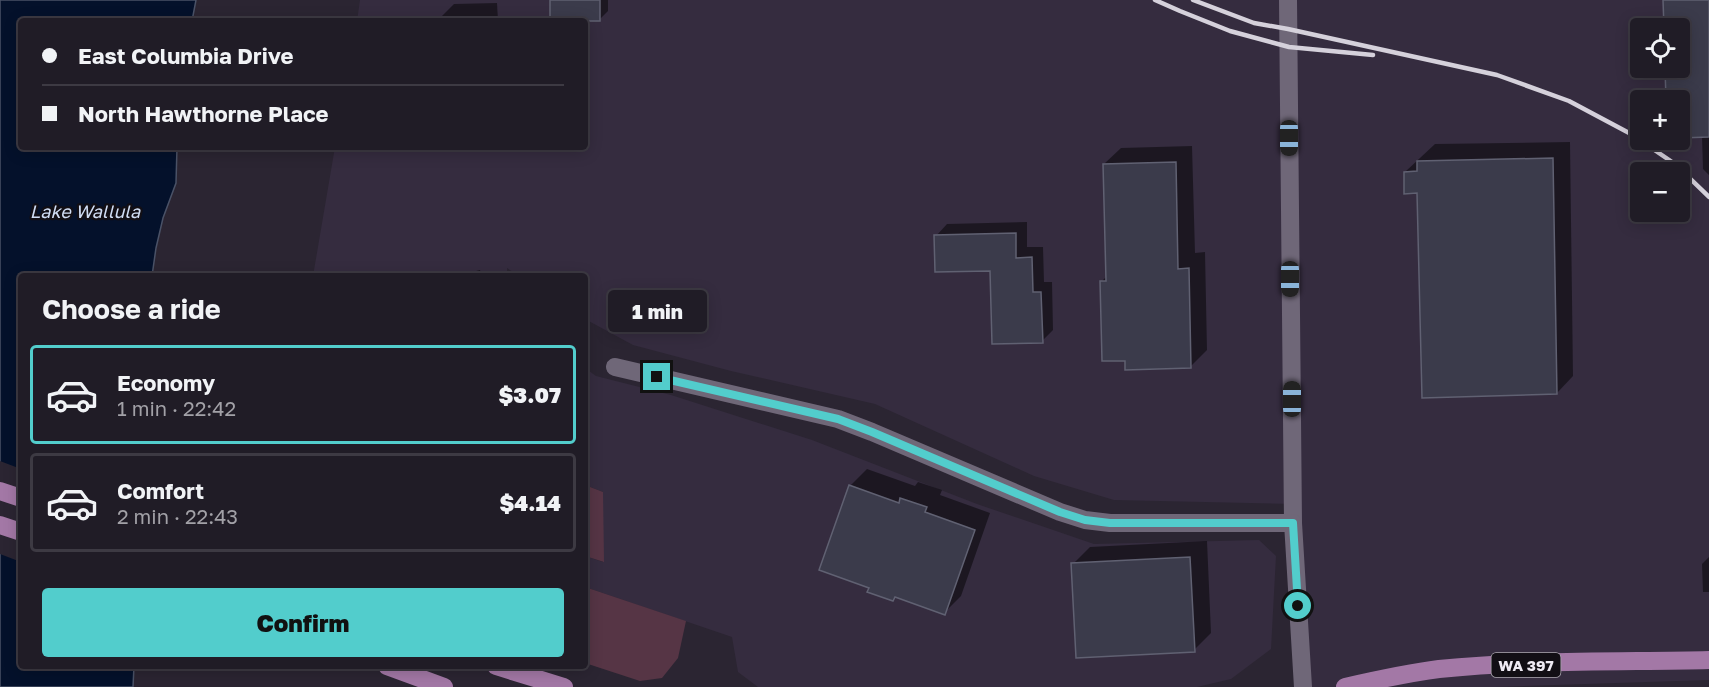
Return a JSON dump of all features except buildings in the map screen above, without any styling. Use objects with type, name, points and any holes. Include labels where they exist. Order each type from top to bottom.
[{"type":"main road","points":[[0,491],[18,497]]},
{"type":"main road","points":[[0,525],[18,531]]},
{"type":"main road","name":"WA 397","points":[[1345,687],[1438,669],[1709,660]]},
{"type":"main road","points":[[395,669],[444,687]]},
{"type":"main road","points":[[506,669],[564,687]]},
{"type":"street","points":[[1288,0],[1293,523],[1303,687]]},
{"type":"street","points":[[615,367],[838,419],[1060,512],[1085,520],[1129,524],[1293,523]]},
{"type":"shaded area","points":[[360,0],[1709,0],[1709,680],[1496,687],[1304,687],[1294,504],[1114,500],[1034,476],[875,404],[731,371],[633,345],[588,321],[588,273],[514,273],[507,268],[507,273],[314,273],[334,150],[588,150],[588,18],[357,18]]},
{"type":"shaded area","points":[[588,370],[596,376],[671,395],[812,440],[977,504],[1094,544],[1259,540],[1276,556],[1271,649],[1231,679],[1197,687],[758,687],[738,672],[732,637],[588,588],[588,557],[603,562],[603,492],[588,486]]},
{"type":"shaded area","points":[[588,486],[603,492],[604,562],[588,557]]},
{"type":"shaded area","points":[[588,588],[686,621],[678,658],[662,678],[640,681],[588,664]]},
{"type":"water","name":"Lake Wallula","points":[[0,0],[196,0],[193,18],[18,18],[18,150],[177,150],[176,183],[163,218],[152,273],[18,273],[18,669],[134,669],[133,687],[0,687]]},
{"type":"pier","points":[[0,461],[18,468],[18,561],[0,554]]},
{"type":"railway","points":[[1155,0],[1230,31],[1289,47],[1373,55]]},
{"type":"railway","points":[[1193,0],[1254,23],[1497,75],[1569,101],[1631,134],[1675,164],[1709,197]]},
{"type":"route","points":[[657,377],[838,419],[1060,512],[1085,520],[1129,524],[1293,523],[1298,606]]}]
